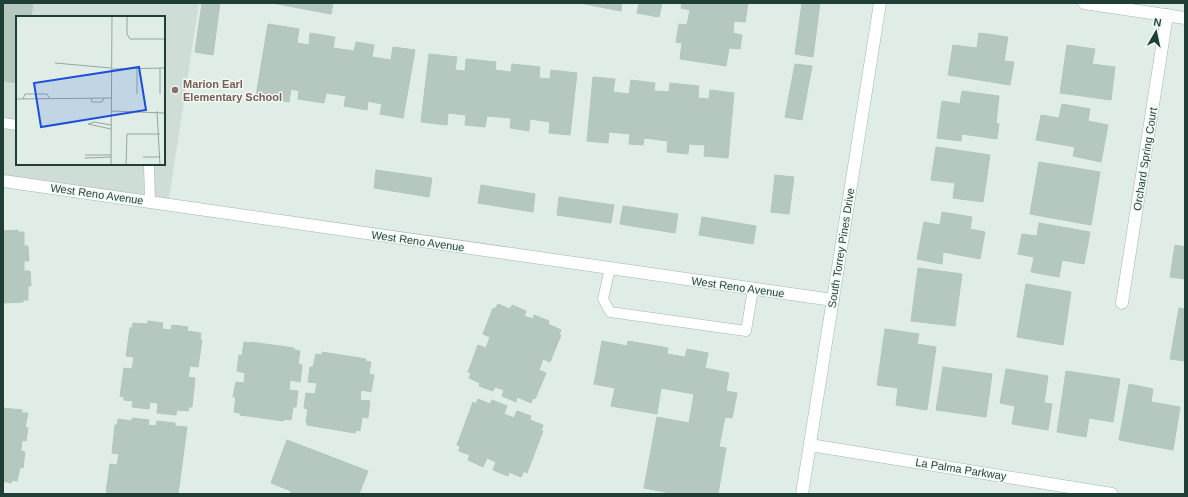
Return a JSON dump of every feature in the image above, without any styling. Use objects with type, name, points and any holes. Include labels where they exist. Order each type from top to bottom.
[{"type":"street","name":"South Torrey Pines Drive","points":[[802,494],[880,3]]},
{"type":"street","points":[[1084,3],[1185,18]]},
{"type":"street","name":"Orchard Spring Court","points":[[1122,303],[1167,15]]},
{"type":"street","name":"West Reno Avenue","points":[[3,181],[833,300]]},
{"type":"street","name":"La Palma Parkway","points":[[810,445],[1112,494]]},
{"type":"lane","points":[[3,123],[16,125]]},
{"type":"lane","points":[[150,165],[150,202]]},
{"type":"lane","points":[[610,268],[603,300],[610,312],[746,331],[753,289]]},
{"type":"shaded area","name":"Marion Earl Elementary School","points":[[3,3],[199,3],[168,205],[3,181]]},
{"type":"building","points":[[3,3],[33,3],[31,16],[16,16],[16,83],[3,81]]},
{"type":"building","points":[[202,3],[220,3],[213,55],[195,52]]},
{"type":"building","points":[[272,3],[333,3],[331,14]]},
{"type":"building","points":[[580,3],[622,3],[621,11]]},
{"type":"building","points":[[639,3],[662,3],[659,17],[637,13]]},
{"type":"building","points":[[682,3],[748,3],[745,22],[734,21],[733,33],[742,35],[740,49],[729,48],[726,66],[680,59],[682,43],[676,42],[679,24],[687,25],[690,10],[681,8]]},
{"type":"building","points":[[802,3],[820,3],[813,57],[795,54]]},
{"type":"building","points":[[268,24],[299,29],[297,43],[309,45],[310,33],[335,37],[333,48],[354,51],[356,42],[374,45],[372,57],[391,60],[393,47],[415,50],[403,118],[380,114],[382,104],[368,101],[367,110],[344,106],[346,96],[326,93],[324,103],[298,99],[299,91],[291,89],[289,102],[256,96]]},
{"type":"building","points":[[979,33],[1008,37],[1004,61],[1014,62],[1010,85],[948,75],[953,45],[977,48]]},
{"type":"building","points":[[1067,45],[1095,49],[1092,64],[1115,67],[1111,100],[1060,93]]},
{"type":"building","points":[[429,54],[457,57],[455,70],[465,71],[466,59],[496,62],[495,70],[511,72],[512,64],[540,67],[539,78],[550,79],[551,70],[577,73],[570,135],[549,133],[550,122],[530,119],[529,131],[510,128],[511,118],[487,116],[485,127],[465,125],[466,115],[448,113],[447,125],[421,122]]},
{"type":"building","points":[[795,64],[812,66],[802,120],[785,117]]},
{"type":"building","points":[[593,77],[615,79],[613,92],[629,94],[631,80],[655,83],[654,91],[669,92],[670,83],[699,86],[698,98],[709,99],[710,90],[734,93],[728,158],[704,156],[705,145],[689,144],[688,154],[667,152],[668,141],[644,138],[643,145],[629,144],[630,134],[609,132],[608,143],[587,141]]},
{"type":"building","points":[[962,91],[999,96],[996,123],[999,124],[997,139],[962,134],[961,141],[937,138],[942,101],[960,104]]},
{"type":"building","points":[[1062,104],[1090,109],[1088,121],[1108,125],[1101,162],[1073,156],[1075,147],[1036,140],[1041,115],[1059,118]]},
{"type":"building","points":[[936,147],[990,155],[983,202],[953,198],[955,183],[931,180]]},
{"type":"building","points":[[1039,162],[1100,172],[1091,225],[1030,214]]},
{"type":"building","points":[[376,170],[432,178],[429,197],[374,188]]},
{"type":"building","points":[[775,175],[794,177],[789,214],[771,212]]},
{"type":"building","points":[[481,185],[535,194],[533,212],[478,203]]},
{"type":"building","points":[[559,197],[614,205],[611,223],[557,215]]},
{"type":"building","points":[[623,206],[678,214],[675,233],[620,224]]},
{"type":"building","points":[[942,212],[972,217],[970,229],[985,232],[980,259],[943,252],[942,264],[917,259],[924,222],[940,225]]},
{"type":"building","points":[[702,217],[756,226],[753,244],[699,235]]},
{"type":"building","points":[[1039,223],[1090,232],[1084,264],[1062,260],[1059,277],[1031,272],[1034,257],[1018,254],[1022,234],[1037,236]]},
{"type":"building","points":[[18,230],[18,232],[24,232],[24,246],[28,246],[29,261],[24,261],[24,271],[30,271],[31,286],[28,286],[28,300],[23,300],[23,302],[3,303],[3,231]]},
{"type":"building","points":[[1175,245],[1185,247],[1185,279],[1170,277]]},
{"type":"building","points":[[918,268],[962,274],[955,326],[911,321]]},
{"type":"building","points":[[1026,284],[1071,292],[1063,345],[1017,337]]},
{"type":"building","points":[[498,304],[510,309],[512,305],[526,311],[524,316],[533,319],[534,315],[549,321],[548,324],[561,330],[559,335],[561,335],[550,362],[543,359],[539,370],[546,373],[535,399],[533,398],[531,403],[517,397],[516,402],[502,396],[504,390],[495,387],[493,391],[479,386],[480,383],[469,378],[471,373],[468,372],[478,345],[486,348],[490,337],[483,334],[493,308],[495,309]]},
{"type":"building","points":[[1179,308],[1185,309],[1185,361],[1170,359]]},
{"type":"building","points":[[148,321],[163,323],[162,329],[171,330],[172,325],[188,327],[187,331],[201,333],[200,340],[202,340],[198,367],[190,366],[188,377],[195,378],[192,407],[189,407],[188,411],[177,410],[176,415],[157,413],[158,403],[150,402],[149,409],[132,407],[133,401],[124,400],[124,397],[120,396],[124,368],[132,369],[134,357],[126,356],[130,328],[132,328],[133,323],[147,324]]},
{"type":"building","points":[[885,329],[919,334],[917,344],[936,347],[927,410],[896,405],[898,388],[877,385]]},
{"type":"building","points":[[602,341],[627,346],[628,341],[668,348],[667,354],[685,357],[687,349],[708,353],[705,368],[729,373],[726,391],[737,393],[732,418],[725,417],[719,447],[726,448],[718,494],[675,494],[644,488],[657,417],[689,423],[694,394],[661,388],[657,414],[611,406],[615,388],[594,384]]},
{"type":"building","points":[[244,342],[294,348],[294,350],[300,351],[298,364],[302,365],[300,382],[290,380],[289,390],[298,391],[296,407],[293,407],[291,420],[284,419],[284,421],[240,415],[240,413],[234,412],[236,397],[233,397],[236,382],[244,383],[245,373],[237,371],[239,355],[242,356]]},
{"type":"building","points":[[322,352],[366,359],[365,361],[371,362],[369,374],[374,375],[371,392],[361,390],[360,400],[370,401],[368,418],[362,417],[360,431],[356,430],[355,433],[307,425],[308,409],[304,408],[306,393],[315,394],[317,383],[308,382],[310,367],[313,367],[316,354],[322,355]]},
{"type":"building","points":[[943,367],[992,374],[986,417],[936,410]]},
{"type":"building","points":[[1006,369],[1048,376],[1044,403],[1052,404],[1048,430],[1012,424],[1015,406],[1000,403]]},
{"type":"building","points":[[1066,371],[1120,379],[1113,422],[1089,418],[1086,437],[1057,432]]},
{"type":"building","points":[[1129,384],[1153,389],[1151,402],[1180,407],[1173,450],[1119,440]]},
{"type":"building","points":[[478,399],[490,404],[492,400],[507,406],[504,414],[514,418],[517,411],[531,416],[530,420],[543,425],[541,431],[543,431],[527,473],[524,471],[521,477],[509,472],[508,476],[493,470],[496,462],[487,458],[483,467],[468,460],[470,455],[459,451],[460,446],[457,445],[473,402],[476,404]]},
{"type":"building","points":[[3,408],[22,410],[22,413],[28,413],[25,427],[28,428],[26,441],[22,440],[21,451],[25,452],[23,468],[20,467],[17,481],[12,480],[11,483],[3,481]]},
{"type":"building","points":[[132,418],[149,420],[148,425],[156,426],[157,421],[175,423],[175,426],[187,427],[178,494],[112,494],[106,492],[110,464],[117,465],[119,454],[112,453],[115,425],[117,425],[118,419],[132,421]]},
{"type":"building","points":[[287,440],[368,471],[359,494],[290,494],[291,491],[271,483]]},
{"type":"place","name":"Marion Earl Elementary School","points":[[175,90]]}]
